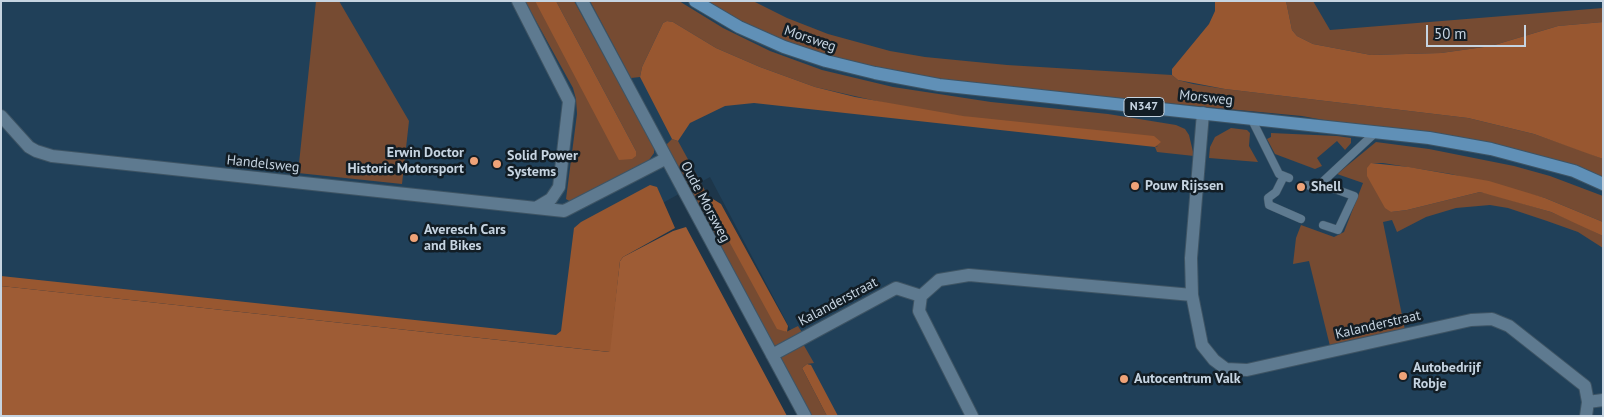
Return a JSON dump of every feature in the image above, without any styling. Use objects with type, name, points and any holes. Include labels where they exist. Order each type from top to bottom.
[{"type":"main road","name":"Morsweg","points":[[695,1],[739,27],[784,47],[826,61],[875,73],[939,85],[1429,138],[1491,149],[1574,172],[1603,184]]},
{"type":"street","points":[[518,1],[569,101],[559,187],[551,199],[536,208]]},
{"type":"street","name":"Oude Morsweg","points":[[582,1],[665,159],[805,416]]},
{"type":"street","name":"Kalanderstraat","points":[[1203,114],[1191,258],[1192,295],[1202,345],[1214,360],[1226,369],[1247,370],[1471,320],[1492,318],[1509,326],[1585,386],[1588,402]]},
{"type":"street","name":"Handelsweg","points":[[1,116],[29,146],[36,151],[52,156],[564,211],[665,159]]},
{"type":"street","points":[[972,416],[921,316],[919,304],[921,296],[939,280],[969,275],[1192,295]]},
{"type":"street","name":"Kalanderstraat","points":[[772,355],[896,288],[921,296]]},
{"type":"street","points":[[1586,416],[1588,402],[1603,400]]},
{"type":"lane","points":[[1251,118],[1280,174],[1286,177],[1276,192],[1268,198],[1269,205],[1301,219]]},
{"type":"lane","points":[[1307,185],[1316,188],[1376,132]]},
{"type":"lane","points":[[1321,184],[1354,196],[1338,230],[1323,225]]},
{"type":"shaded area","points":[[1,1],[1603,1],[1603,416],[836,416],[710,177],[595,240],[585,342],[1,279]]},
{"type":"shaded area","points":[[316,1],[339,1],[409,121],[402,184],[298,173]]},
{"type":"shaded area","points":[[525,1],[535,1],[636,156],[636,151],[556,1],[574,1],[654,147],[654,153],[649,160],[573,203],[566,199],[577,114],[576,99],[573,88]]},
{"type":"shaded area","points":[[535,1],[556,1],[636,151],[636,156],[632,159],[619,160]]},
{"type":"shaded area","points":[[590,1],[679,1],[723,28],[770,51],[822,70],[893,87],[991,102],[1108,114],[1176,125],[1185,129],[1189,135],[1194,156],[1157,152],[1155,147],[1158,146],[907,108],[815,87],[760,67],[716,48],[673,22],[667,21],[663,23],[642,67],[640,77],[631,78]]},
{"type":"shaded area","points":[[705,1],[753,1],[787,18],[828,34],[890,51],[925,57],[1007,65],[1172,75],[1178,80],[1193,84],[1225,89],[1468,118],[1534,134],[1603,159],[1603,177],[1571,166],[1302,116],[965,84],[883,70],[807,49],[757,30]]},
{"type":"shaded area","points":[[1215,1],[1286,1],[1292,30],[1297,36],[1313,44],[1371,55],[1441,53],[1491,46],[1558,26],[1603,22],[1603,159],[1534,134],[1468,118],[1225,89],[1178,80],[1172,75],[1172,69],[1209,24],[1215,11]]},
{"type":"shaded area","points":[[1286,1],[1313,1],[1330,30],[1603,8],[1603,22],[1558,26],[1491,46],[1441,53],[1371,55],[1313,44],[1297,36],[1292,30]]},
{"type":"shaded area","points":[[667,21],[673,22],[716,48],[760,67],[815,87],[855,97],[963,116],[1154,136],[1161,142],[1155,147],[754,103],[725,106],[690,123],[678,141],[672,139],[640,77],[642,67],[663,23]]},
{"type":"shaded area","points":[[1231,128],[1247,130],[1250,133],[1249,146],[1258,162],[1209,158],[1210,147],[1215,137]]},
{"type":"shaded area","points":[[1271,133],[1337,136],[1351,138],[1351,143],[1345,150],[1337,141],[1317,158],[1322,166],[1315,169],[1275,154],[1267,139],[1271,137]]},
{"type":"shaded area","points":[[672,139],[678,141],[708,196],[707,201],[786,332],[798,326],[803,334],[773,347],[666,145]]},
{"type":"shaded area","points":[[1376,142],[1429,149],[1514,166],[1550,176],[1603,196],[1603,222],[1545,198],[1451,174],[1383,163],[1371,163],[1391,212],[1407,210],[1480,192],[1551,212],[1579,224],[1603,236],[1603,248],[1578,232],[1508,208],[1490,205],[1456,208],[1426,217],[1397,232],[1392,220],[1383,222],[1405,330],[1330,346],[1309,261],[1293,264],[1296,238],[1301,225],[1334,237],[1344,232],[1363,183],[1337,174]]},
{"type":"shaded area","points":[[1371,163],[1409,167],[1489,181],[1545,198],[1603,222],[1603,236],[1551,212],[1480,192],[1407,210],[1391,212],[1385,208],[1367,176],[1367,168]]},
{"type":"shaded area","points":[[650,185],[657,187],[675,228],[623,257],[620,261],[610,352],[1,286],[1,276],[556,335],[561,331],[574,228],[581,222]]},
{"type":"shaded area","points":[[708,196],[721,204],[788,326],[787,332],[777,329],[707,201]]},
{"type":"shaded area","points":[[686,227],[787,416],[1,416],[1,286],[609,352],[620,261],[623,257],[673,231]]},
{"type":"shaded area","points":[[802,342],[814,363],[807,364],[802,368],[827,416],[809,416],[779,359],[782,353]]},
{"type":"shaded area","points":[[807,364],[811,365],[838,416],[827,416],[802,368]]},
{"type":"place","name":"Erwin Doctor Historic Motorsport","points":[[474,161]]},
{"type":"place","name":"Solid Power Systems","points":[[497,164]]},
{"type":"place","name":"Pouw Rijssen","points":[[1135,186]]},
{"type":"place","name":"Shell","points":[[1301,187]]},
{"type":"place","name":"Averesch Cars and Bikes","points":[[414,238]]},
{"type":"place","name":"Autobedrijf Robje","points":[[1403,376]]},
{"type":"place","name":"Autocentrum Valk","points":[[1124,379]]}]
